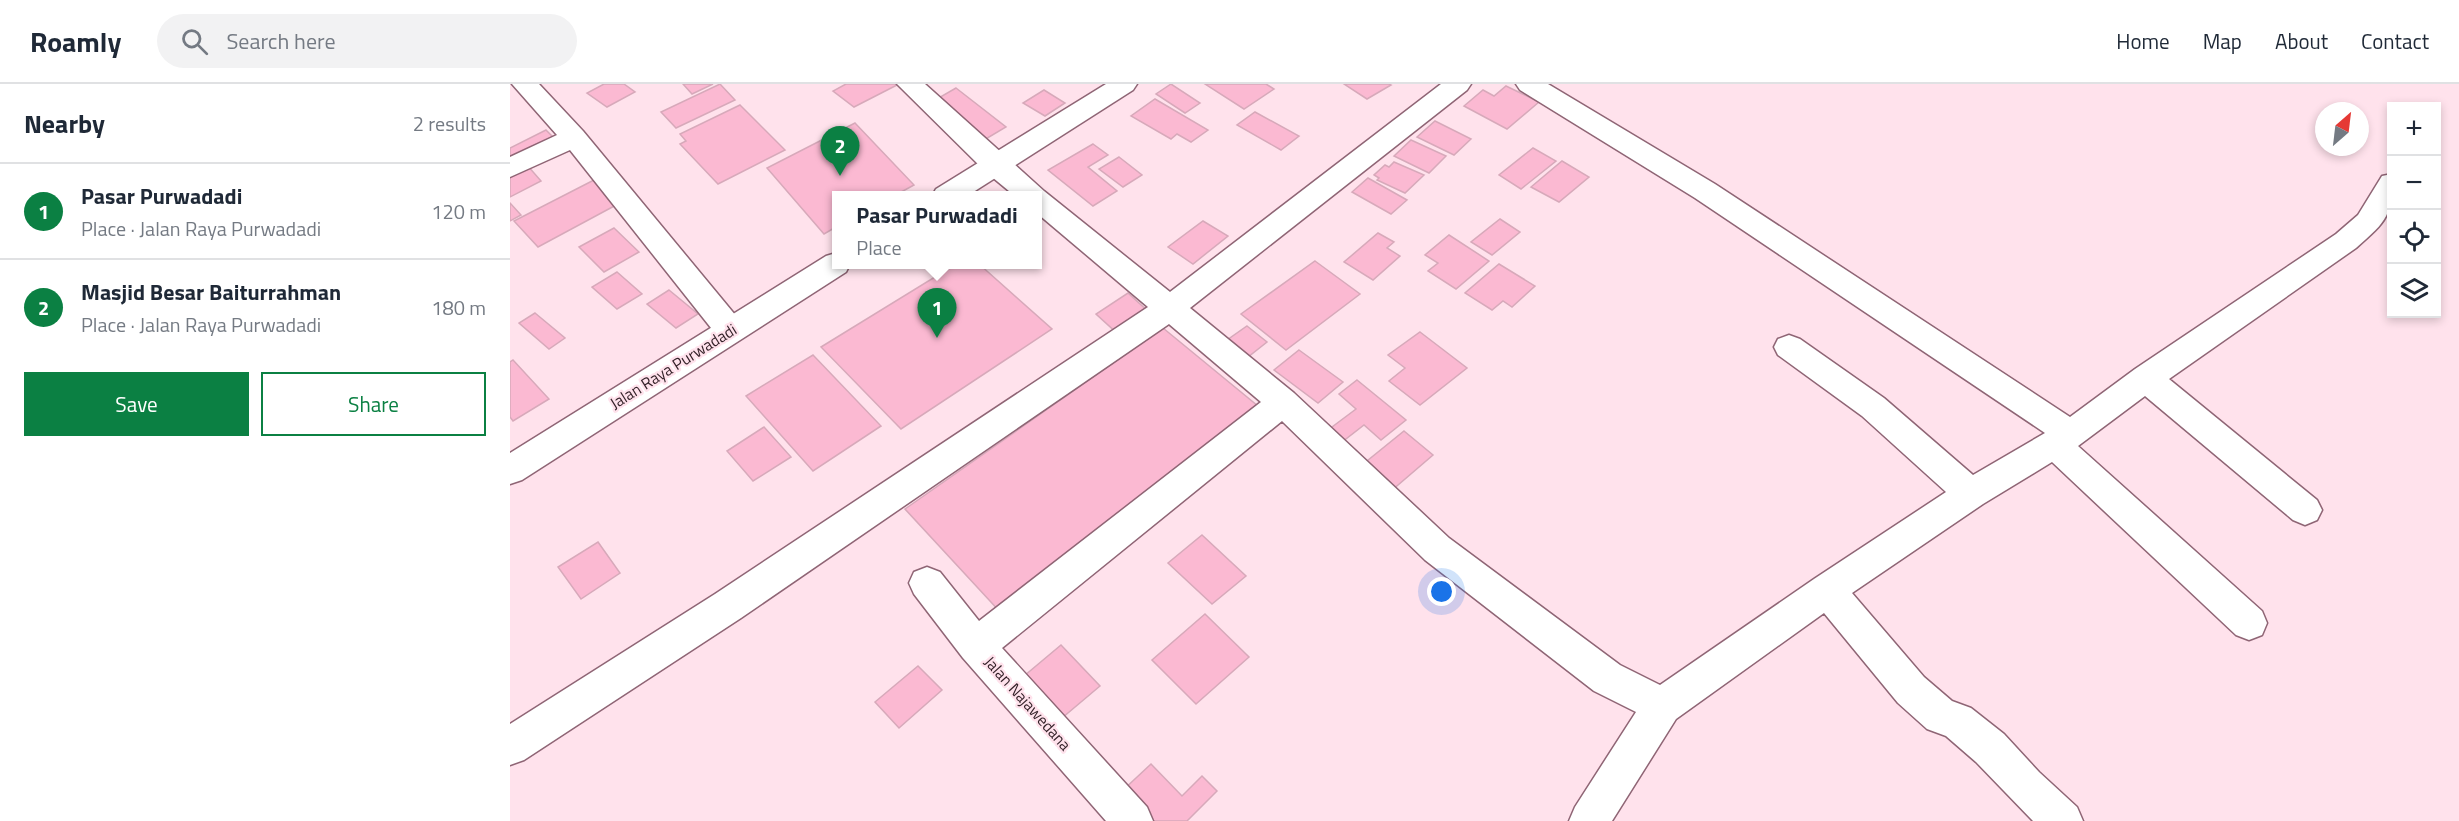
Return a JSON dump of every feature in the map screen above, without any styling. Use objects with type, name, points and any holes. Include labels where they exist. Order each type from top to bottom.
[{"type":"street","points":[[525,84],[574,137],[730,330]]},
{"type":"street","points":[[910,84],[996,165],[1028,191]]},
{"type":"street","points":[[953,191],[1125,84]]},
{"type":"street","points":[[510,746],[728,606],[1170,308],[1458,84]]},
{"type":"street","points":[[1529,84],[1705,191],[2063,439],[2249,623]]},
{"type":"street","points":[[510,168],[574,137]]},
{"type":"street","points":[[1589,821],[1662,706],[1827,590],[1971,494],[2063,439],[2146,378],[2346,241],[2368,222],[2387,190]]},
{"type":"street","points":[[1042,202],[1283,402],[1437,549],[1607,678],[1662,706]]},
{"type":"street","name":"Jalan Raya Purwadadi","points":[[510,470],[832,267]]},
{"type":"street","points":[[1790,347],[1873,407],[1971,494]]},
{"type":"street","points":[[2146,378],[2306,510]]},
{"type":"street","points":[[976,645],[1283,402]]},
{"type":"street","name":"Jalan Najawedana","points":[[927,583],[976,645],[1132,821]]},
{"type":"street","points":[[1827,590],[1911,690],[1941,716],[1957,721],[1977,736],[2063,821]]},
{"type":"building","points":[[604,84],[624,84],[635,92],[607,107],[587,93]]},
{"type":"building","points":[[683,84],[713,84],[692,94]]},
{"type":"building","points":[[720,84],[735,100],[676,128],[661,112]]},
{"type":"building","points":[[846,84],[897,85],[854,107],[833,91]]},
{"type":"building","points":[[1171,84],[1200,103],[1185,113],[1156,94]]},
{"type":"building","points":[[1205,84],[1266,84],[1274,89],[1244,109]]},
{"type":"building","points":[[1344,84],[1389,84],[1391,85],[1367,99]]},
{"type":"building","points":[[1506,86],[1539,102],[1507,129],[1464,106],[1483,90],[1494,96]]},
{"type":"building","points":[[956,88],[1006,127],[984,140],[935,100]]},
{"type":"building","points":[[1044,90],[1065,103],[1045,116],[1023,103]]},
{"type":"building","points":[[1155,99],[1208,130],[1191,142],[1177,134],[1171,139],[1131,116]]},
{"type":"building","points":[[740,105],[785,150],[718,184],[680,144],[686,141],[680,134]]},
{"type":"building","points":[[1255,112],[1299,136],[1281,150],[1237,125]]},
{"type":"building","points":[[1435,121],[1471,139],[1454,155],[1417,137]]},
{"type":"building","points":[[855,123],[914,185],[903,191],[832,191],[832,229],[824,234],[767,168]]},
{"type":"building","points":[[546,130],[557,141],[510,165],[510,148]]},
{"type":"building","points":[[1411,140],[1446,156],[1429,173],[1394,156]]},
{"type":"building","points":[[1093,144],[1108,155],[1088,167],[1117,191],[1093,206],[1048,170]]},
{"type":"building","points":[[1533,148],[1556,161],[1521,189],[1499,175]]},
{"type":"building","points":[[1119,157],[1142,175],[1123,187],[1099,169]]},
{"type":"building","points":[[1562,161],[1589,177],[1559,202],[1531,187]]},
{"type":"building","points":[[1394,162],[1424,175],[1405,193],[1377,180],[1379,178],[1374,175],[1385,165],[1389,167]]},
{"type":"building","points":[[527,165],[541,181],[510,197],[510,174]]},
{"type":"building","points":[[1368,178],[1407,200],[1391,214],[1352,192]]},
{"type":"building","points":[[594,180],[618,204],[538,247],[514,221]]},
{"type":"building","points":[[510,203],[521,215],[510,221]]},
{"type":"building","points":[[1500,219],[1520,232],[1492,255],[1471,242]]},
{"type":"building","points":[[1203,221],[1228,236],[1193,264],[1168,247]]},
{"type":"building","points":[[614,228],[639,252],[604,272],[579,247]]},
{"type":"building","points":[[1378,233],[1394,242],[1387,248],[1400,256],[1373,280],[1344,262]]},
{"type":"building","points":[[1449,235],[1489,261],[1456,289],[1428,271],[1438,263],[1425,255]]},
{"type":"building","points":[[1315,261],[1360,294],[1286,350],[1241,314]]},
{"type":"building","points":[[1499,264],[1535,286],[1512,307],[1503,301],[1492,310],[1465,293]]},
{"type":"building","points":[[948,269],[985,269],[1052,329],[901,429],[821,347]]},
{"type":"building","points":[[617,272],[642,294],[617,309],[592,287]]},
{"type":"building","points":[[669,290],[698,314],[676,328],[647,304]]},
{"type":"building","points":[[1128,293],[1151,314],[1119,335],[1096,314]]},
{"type":"building","points":[[535,313],[565,338],[549,349],[519,323]]},
{"type":"building","points":[[1247,326],[1267,342],[1248,357],[1227,340]]},
{"type":"building","points":[[1163,328],[1264,411],[1002,614],[905,509]]},
{"type":"building","points":[[1420,332],[1467,368],[1420,405],[1389,381],[1405,368],[1388,355]]},
{"type":"building","points":[[1299,350],[1343,382],[1318,403],[1274,370]]},
{"type":"building","points":[[813,355],[881,426],[813,471],[746,396]]},
{"type":"building","points":[[513,360],[549,399],[513,421],[510,417],[510,362]]},
{"type":"building","points":[[1357,380],[1406,420],[1381,440],[1364,425],[1342,442],[1328,430],[1356,409],[1339,394]]},
{"type":"building","points":[[764,427],[791,457],[753,481],[727,451]]},
{"type":"building","points":[[1404,431],[1433,455],[1391,491],[1362,465]]},
{"type":"building","points":[[1202,535],[1246,576],[1212,604],[1168,563]]},
{"type":"building","points":[[598,542],[620,573],[581,599],[558,567]]},
{"type":"building","points":[[1205,614],[1249,657],[1196,704],[1152,660]]},
{"type":"building","points":[[1061,645],[1100,686],[1062,718],[1024,676]]},
{"type":"building","points":[[918,666],[942,690],[899,728],[875,702]]},
{"type":"building","points":[[1151,764],[1182,796],[1202,776],[1217,791],[1187,821],[1150,821],[1121,792]]},
{"type":"place","name":"Masjid Besar Baiturrahman","points":[[840,176]]},
{"type":"place","name":"Pasar Purwadadi","points":[[937,338]]}]
